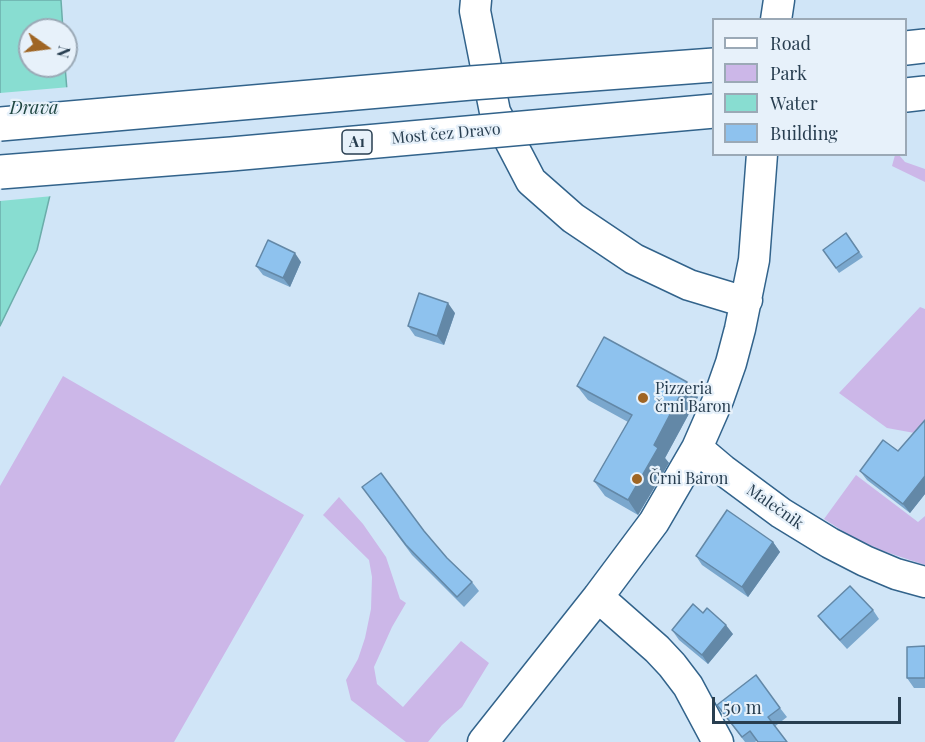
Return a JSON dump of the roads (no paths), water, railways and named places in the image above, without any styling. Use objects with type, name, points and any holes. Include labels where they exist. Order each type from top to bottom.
[{"type":"highway","points":[[907,48],[925,46]]},
{"type":"highway","points":[[0,124],[471,83],[712,65]]},
{"type":"highway","points":[[907,95],[925,93]]},
{"type":"highway","name":"Most čez Dravo","points":[[0,172],[712,111]]},
{"type":"street","points":[[476,0],[475,11],[495,112],[531,180],[573,218],[634,260],[689,285],[732,298],[747,300]]},
{"type":"street","points":[[776,18],[778,0]]},
{"type":"street","points":[[483,742],[598,597],[654,522],[697,448],[731,363],[747,300],[753,260],[762,156]]},
{"type":"street","name":"Malečnik","points":[[697,448],[781,513],[830,543],[875,566],[925,582]]},
{"type":"street","points":[[598,597],[672,665],[688,686],[718,742]]},
{"type":"water","name":"Drava","points":[[0,0],[61,0],[62,18],[18,18],[18,78],[66,78],[69,115],[37,250],[0,326]]},
{"type":"place","name":"Pizzeria črni Baron","points":[[643,398]]},
{"type":"place","name":"Črni Baron","points":[[637,479]]}]
